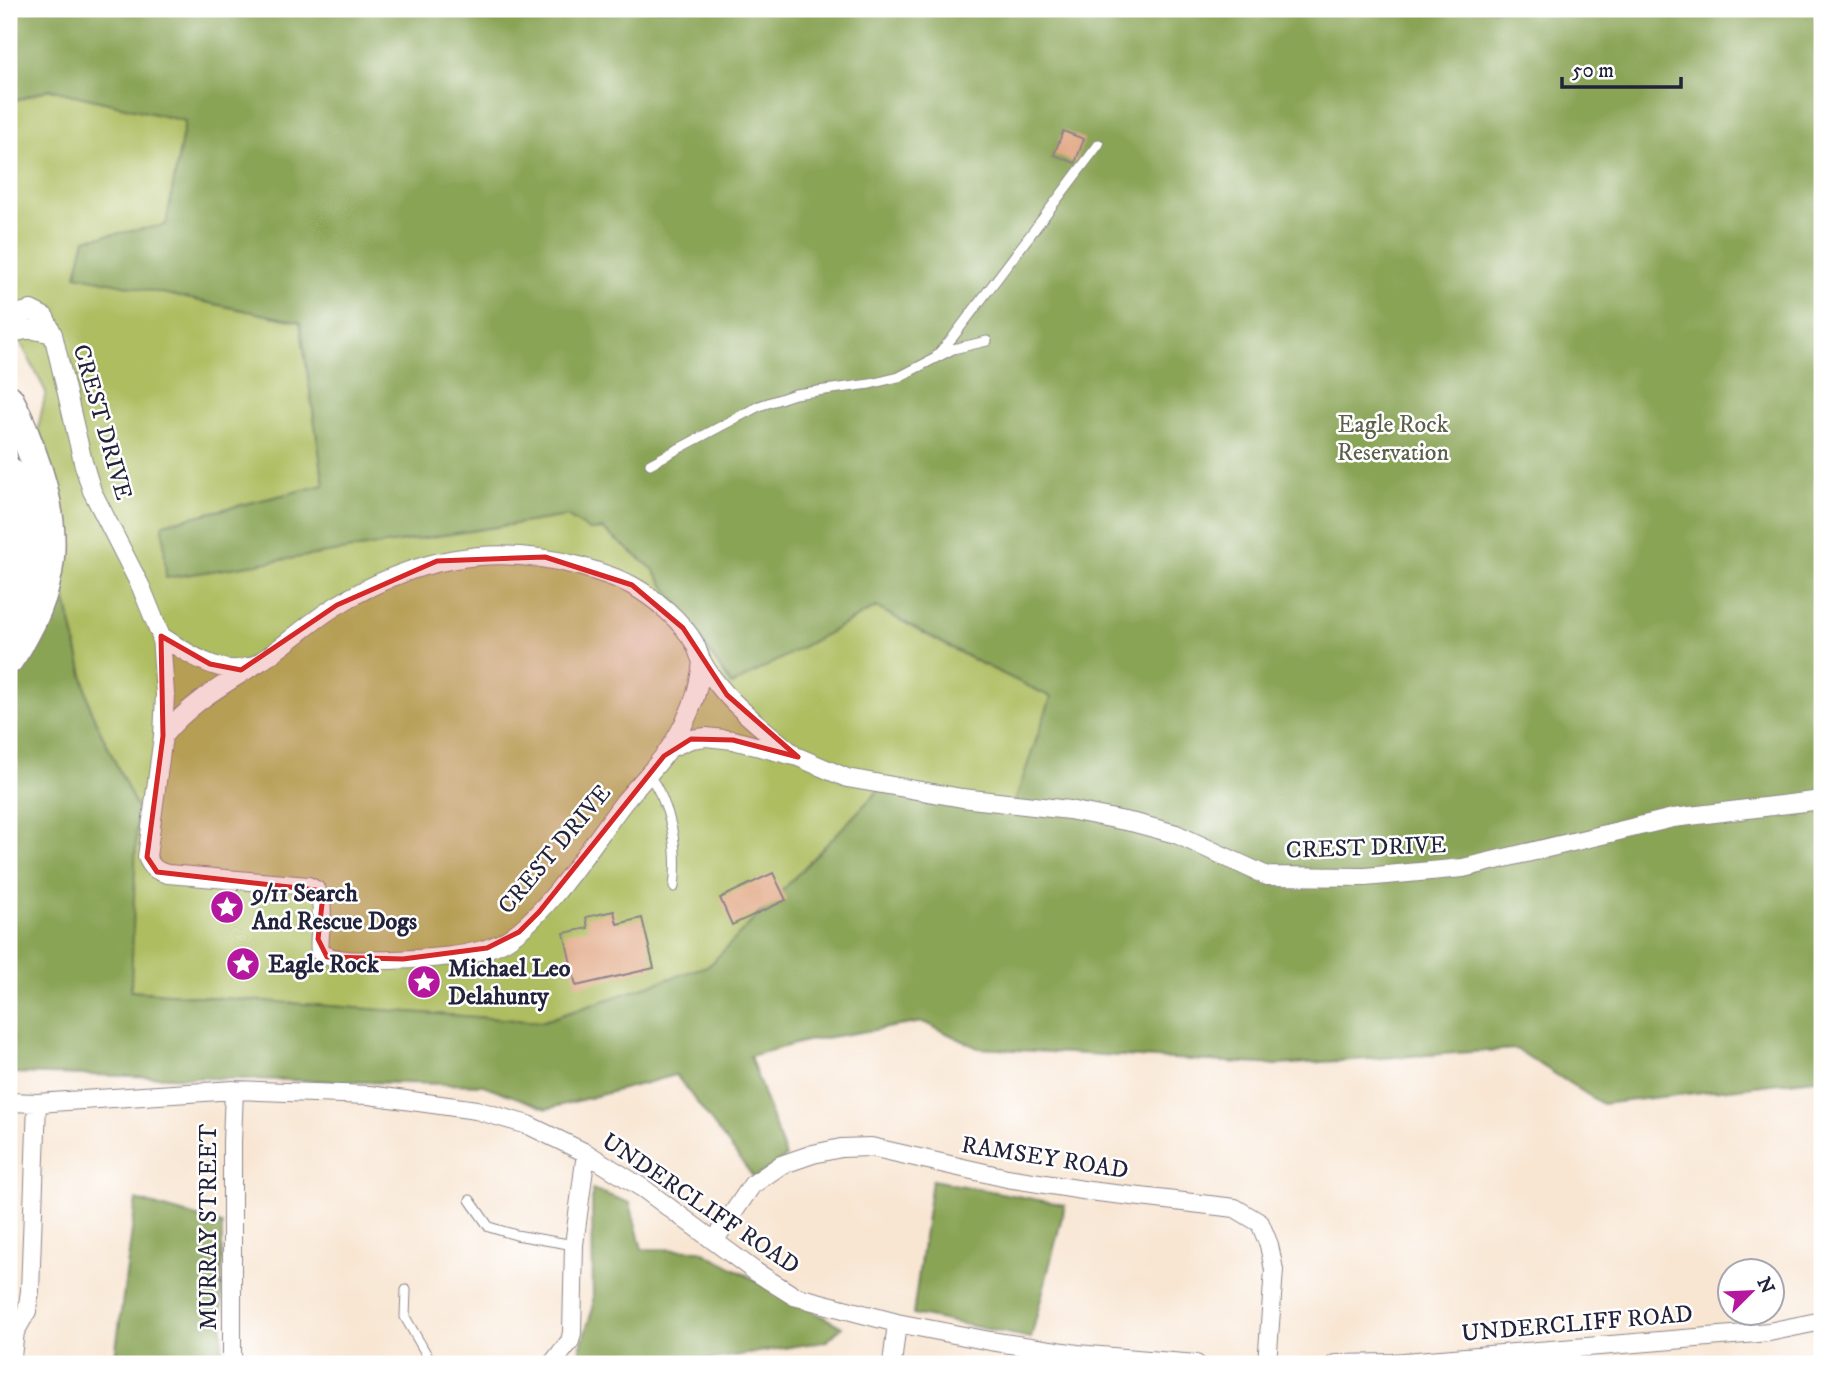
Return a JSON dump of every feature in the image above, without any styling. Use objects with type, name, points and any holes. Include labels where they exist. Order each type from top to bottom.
[{"type":"main road","points":[[9,400],[39,472],[50,520],[52,555],[45,589],[28,632],[9,660]]},
{"type":"main road","points":[[9,471],[17,491],[26,545],[18,594],[9,613]]},
{"type":"street","name":"CREST DRIVE","points":[[9,316],[31,310],[45,317],[53,334],[92,491],[141,587],[161,636],[165,694],[163,736],[147,857],[150,866],[157,872],[168,874],[308,886],[316,890],[322,904],[318,939],[320,952],[327,957],[382,960],[446,956],[487,948],[502,943],[519,932],[539,912],[670,748],[700,687],[702,661]]},
{"type":"street","name":"CREST DRIVE","points":[[9,334],[29,329],[53,334]]},
{"type":"street","name":"CREST DRIVE","points":[[163,736],[181,715],[337,605],[412,569],[438,561],[492,555],[545,557],[632,585],[659,604],[683,628],[695,644],[702,661],[727,695],[798,757]]},
{"type":"street","points":[[161,636],[184,652],[210,664],[241,670],[252,666]]},
{"type":"street","name":"CREST DRIVE","points":[[670,748],[681,742],[706,737],[733,740],[798,757],[857,780],[962,798],[1069,810],[1135,823],[1175,834],[1267,876],[1365,877],[1463,868],[1673,818],[1822,800]]},
{"type":"street","name":"UNDERCLIFF ROAD","points":[[9,1102],[37,1103],[234,1090],[369,1096],[476,1110],[528,1125],[586,1153],[644,1189],[756,1272],[794,1296],[897,1323],[989,1341],[1077,1354],[1196,1364]]},
{"type":"street","name":"MURRAY STREET","points":[[232,1364],[234,1090]]},
{"type":"street","points":[[10,1364],[12,1331],[27,1311],[30,1291],[37,1103]]},
{"type":"street","name":"RAMSEY ROAD","points":[[713,1241],[752,1185],[781,1165],[841,1148],[871,1147],[1007,1178],[1089,1191],[1235,1208],[1260,1223],[1272,1258],[1274,1270],[1267,1364]]},
{"type":"street","points":[[552,1364],[570,1341],[572,1332],[574,1245],[586,1153]]},
{"type":"street","name":"UNDERCLIFF ROAD","points":[[1335,1364],[1393,1363],[1769,1332],[1822,1321]]},
{"type":"street","points":[[892,1364],[897,1323]]},
{"type":"lane","points":[[931,361],[954,337],[1099,144]]},
{"type":"lane","points":[[650,464],[759,406],[795,394],[870,384],[899,377],[953,349],[987,341]]},
{"type":"lane","points":[[648,774],[658,786],[675,844],[674,887]]},
{"type":"lane","points":[[470,1200],[489,1227],[516,1235],[574,1245]]},
{"type":"lane","points":[[406,1290],[405,1317],[432,1364]]},
{"type":"highlighted area","points":[[545,557],[632,585],[683,628],[727,695],[798,757],[733,740],[691,739],[664,756],[539,912],[519,932],[487,948],[403,959],[327,957],[318,939],[322,904],[316,890],[157,872],[147,857],[163,736],[161,636],[210,664],[241,670],[337,605],[437,561]]},
{"type":"green space","name":"Eagle Rock Reservation","points":[[9,9],[1822,9],[1822,1078],[1602,1104],[1516,1049],[1278,1065],[978,1048],[923,1022],[806,1041],[750,1056],[786,1157],[754,1178],[676,1075],[547,1109],[483,1085],[9,1073],[9,668],[47,516],[91,711],[137,808],[131,991],[541,1022],[710,965],[879,790],[1014,804],[1051,697],[974,660],[876,607],[732,685],[653,569],[603,529],[589,530],[567,516],[166,578],[163,524],[324,485],[300,322],[76,275],[85,239],[166,225],[185,121],[49,89],[9,103]]},
{"type":"green space","points":[[49,89],[185,121],[166,226],[85,239],[77,275],[300,322],[324,485],[163,524],[167,577],[567,516],[589,530],[602,529],[653,569],[731,685],[876,607],[974,660],[1052,697],[1015,804],[879,790],[710,965],[541,1022],[130,991],[137,808],[91,711],[47,516],[37,433],[46,392],[9,320],[9,103]]},
{"type":"green space","points":[[932,1180],[1065,1205],[1031,1338],[913,1314]]},
{"type":"green space","points":[[592,1189],[630,1203],[642,1249],[700,1250],[842,1327],[827,1341],[684,1364],[575,1364],[593,1308]]},
{"type":"green space","points":[[136,1200],[222,1224],[222,1364],[114,1364]]},
{"type":"building","points":[[1063,131],[1084,139],[1075,163],[1054,155]]},
{"type":"building","points":[[773,873],[786,900],[732,925],[720,898]]},
{"type":"building","points":[[614,911],[617,924],[642,918],[654,968],[576,986],[564,933],[588,928],[586,917]]},
{"type":"place","name":"9/11 Search And Rescue Dogs","points":[[227,907]]},
{"type":"place","name":"Eagle Rock","points":[[243,964]]},
{"type":"place","name":"Michael Leo Delahunty","points":[[424,982]]}]
